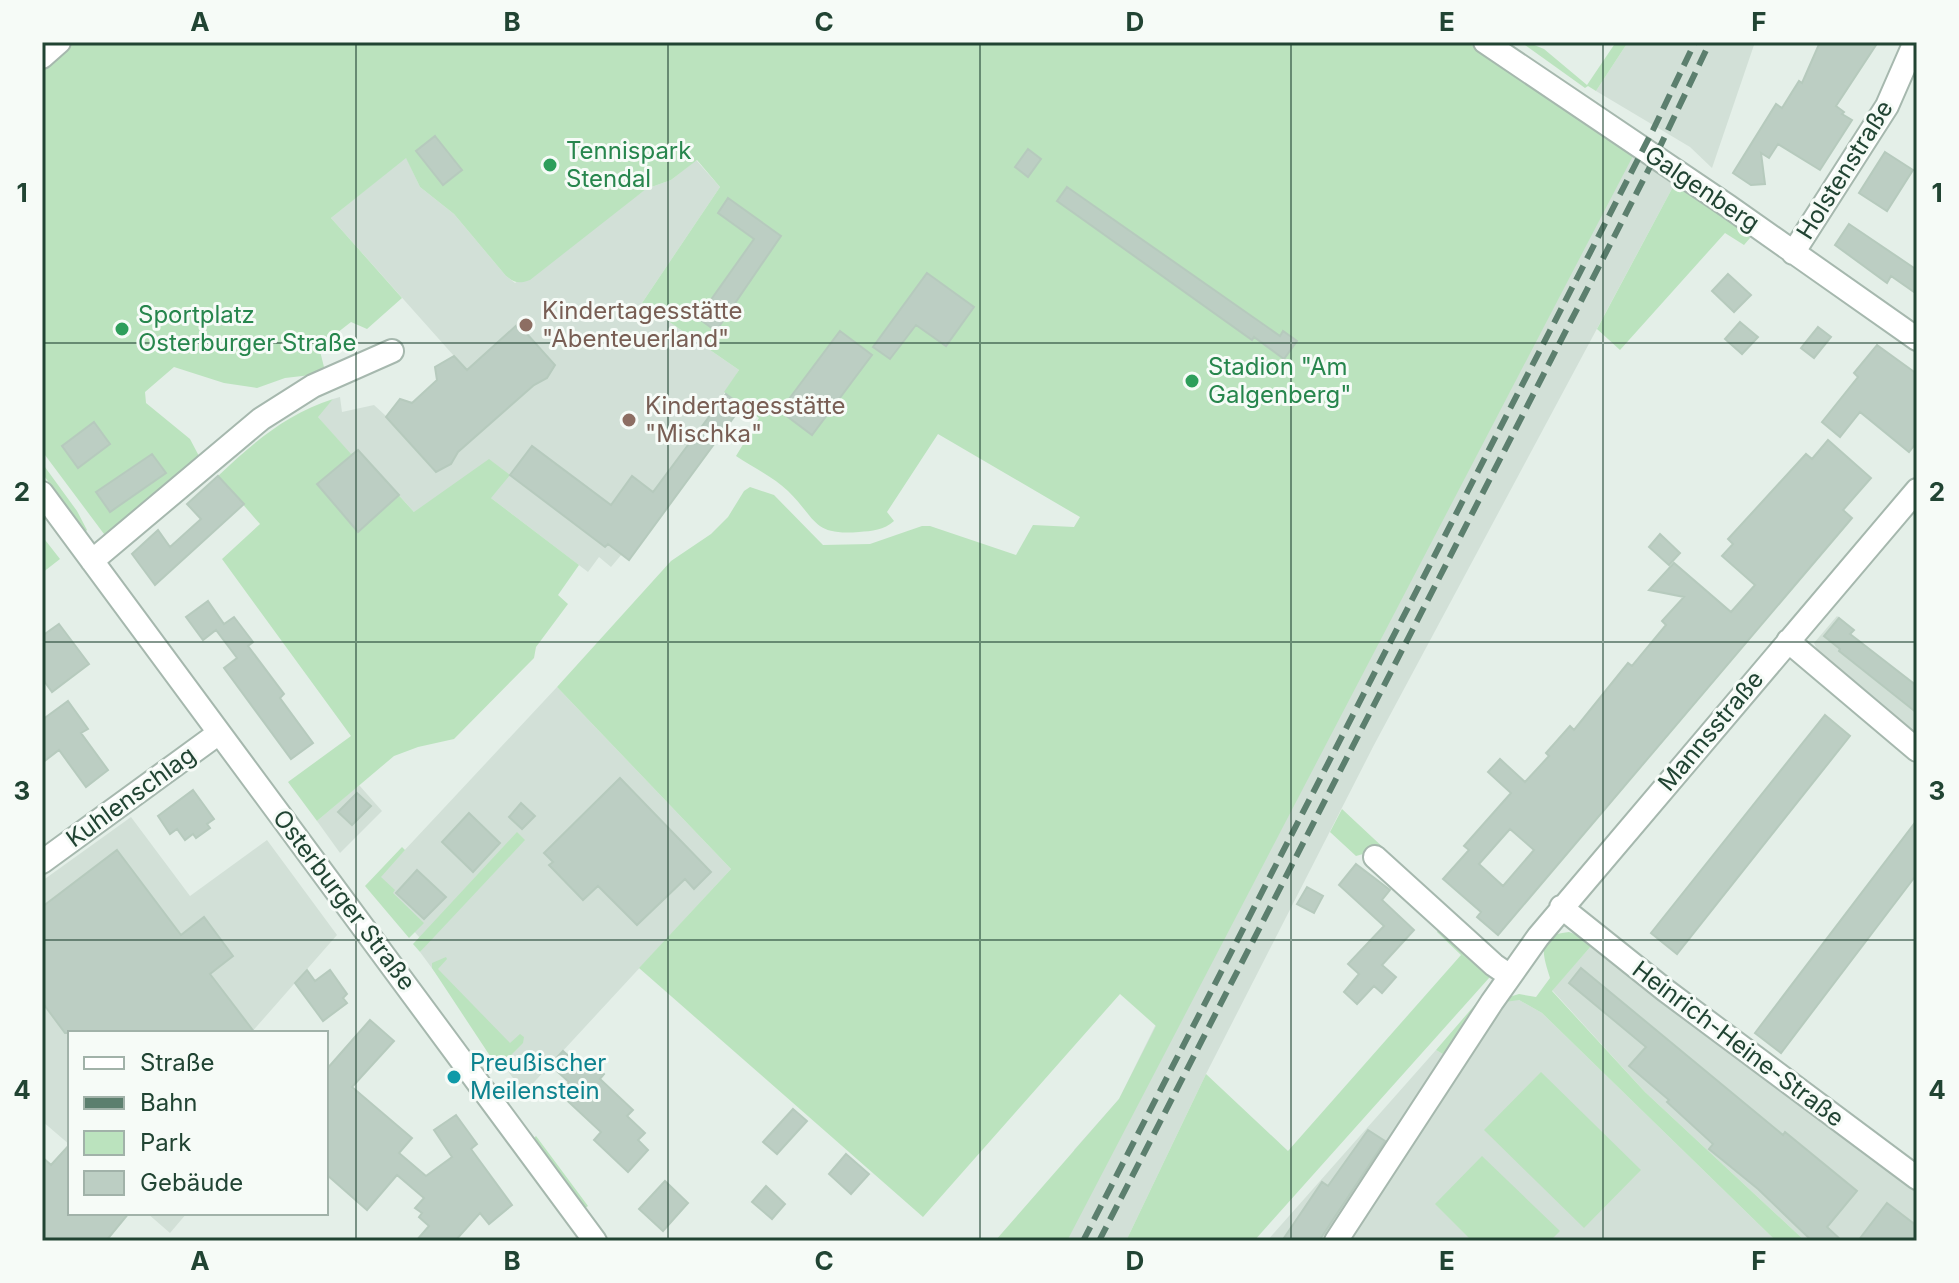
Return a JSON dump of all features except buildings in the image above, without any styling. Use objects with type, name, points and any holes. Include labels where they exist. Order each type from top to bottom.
[{"type":"street","points":[[42,57],[59,42]]},
{"type":"street","name":"Galgenberg","points":[[1485,42],[1917,339]]},
{"type":"street","name":"Holstenstraße","points":[[1793,253],[1887,106],[1915,42]]},
{"type":"street","points":[[92,561],[261,419],[313,386],[392,351]]},
{"type":"street","name":"Mannsstraße","points":[[1336,1241],[1510,976],[1561,907],[1917,490]]},
{"type":"street","name":"Osterburger Straße","points":[[42,493],[595,1241]]},
{"type":"street","points":[[1788,641],[1917,750]]},
{"type":"street","name":"Kuhlenschlag","points":[[42,862],[219,733]]},
{"type":"street","points":[[1375,857],[1510,976]]},
{"type":"street","name":"Heinrich-Heine-Straße","points":[[1561,907],[1665,990],[1917,1178]]},
{"type":"shaded area","points":[[1628,42],[1755,42],[1712,168],[1690,147],[1596,91]]},
{"type":"shaded area","points":[[1597,131],[1675,183],[1374,745],[1206,1074],[1126,1241],[1059,1241],[1074,1150],[1119,1099]]},
{"type":"shaded area","name":"Kindertagesstätte \"Abenteuerland\"","points":[[406,157],[420,187],[454,214],[515,283],[646,189],[671,180],[696,160],[720,187],[642,303],[739,370],[611,567],[599,557],[588,572],[491,498],[415,513],[358,450],[351,455],[317,416],[333,399],[340,397],[342,412],[374,405],[386,416],[400,399],[413,402],[437,380],[435,367],[454,356],[331,218]]},
{"type":"shaded area","points":[[1837,616],[1854,630],[1851,635],[1917,686],[1917,738],[1820,656],[1814,643]]},
{"type":"shaded area","points":[[557,687],[731,869],[524,1093],[420,952],[426,945],[373,884]]},
{"type":"shaded area","points":[[359,785],[382,811],[340,853],[317,821]]},
{"type":"shaded area","points":[[131,817],[190,896],[267,840],[337,935],[253,1031],[68,1031],[68,1143],[42,1121],[42,881]]},
{"type":"shaded area","points":[[1592,945],[1917,1192],[1917,1241],[1805,1241],[1645,1092],[1552,990]]},
{"type":"shaded area","points":[[1511,999],[1542,1013],[1776,1241],[1347,1241],[1502,1006]]},
{"type":"shaded area","points":[[1436,1050],[1446,1056],[1323,1241],[1267,1241]]},
{"type":"shaded area","points":[[149,1215],[185,1215],[170,1233]]},
{"type":"green space","points":[[75,42],[1467,42],[1634,154],[1067,1241],[995,1241],[1119,1099],[1156,1026],[1120,994],[923,1217],[639,968],[731,869],[557,687],[671,561],[711,534],[750,487],[774,495],[823,545],[870,544],[930,526],[1016,555],[1033,525],[1074,527],[1080,517],[938,434],[887,512],[894,521],[873,530],[832,531],[816,523],[782,486],[736,456],[759,418],[724,392],[739,370],[642,303],[720,187],[697,160],[671,180],[646,189],[530,280],[520,282],[506,276],[454,214],[420,187],[406,158],[331,218],[402,298],[367,329],[351,322],[319,347],[324,367],[311,375],[285,378],[257,388],[224,383],[174,367],[145,392],[146,403],[190,439],[200,458],[107,538],[42,451],[42,70]]},
{"type":"green space","points":[[1527,42],[1544,49],[1587,85],[1616,42],[1628,42],[1596,91],[1588,86],[1585,88],[1525,45]]},
{"type":"green space","points":[[1675,183],[1748,233],[1750,238],[1744,245],[1725,233],[1620,350],[1597,329]]},
{"type":"green space","points":[[333,399],[318,417],[351,454],[358,450],[414,512],[489,459],[510,475],[491,498],[579,565],[558,595],[568,604],[536,647],[534,658],[454,739],[394,756],[317,821],[288,782],[351,736],[222,559],[260,524],[218,476],[285,421]]},
{"type":"green space","points":[[42,463],[77,511],[87,530],[85,532],[42,473]]},
{"type":"green space","points":[[42,536],[60,559],[42,573]]},
{"type":"green space","points":[[1342,809],[1434,895],[1430,902],[1370,852],[1356,856],[1330,832]]},
{"type":"green space","points":[[517,832],[525,840],[420,952],[413,944]]},
{"type":"green space","points":[[402,847],[405,850],[381,877],[424,923],[409,938],[365,886]]},
{"type":"green space","points":[[1439,928],[1491,973],[1489,978],[1254,1241],[1126,1241],[1206,1074],[1288,1151],[1461,955],[1437,932]]},
{"type":"green space","points":[[1569,932],[1592,945],[1552,991],[1645,1092],[1805,1241],[1776,1241],[1542,1013],[1519,1000],[1505,1002],[1519,994],[1536,997],[1550,978],[1544,954],[1546,942],[1551,937]]},
{"type":"green space","points":[[446,957],[438,969],[510,1043],[520,1034],[524,1037],[523,1043],[498,1068],[432,968],[432,963]]},
{"type":"green space","points":[[1486,992],[1446,1056],[1436,1050]]},
{"type":"green space","points":[[1541,1072],[1641,1170],[1584,1228],[1484,1130]]},
{"type":"green space","points":[[536,1136],[588,1206],[585,1208],[534,1138]]},
{"type":"green space","points":[[1482,1156],[1560,1231],[1550,1241],[1472,1241],[1435,1204]]},
{"type":"railway","points":[[1083,1241],[1653,130],[1695,42]]},
{"type":"railway","points":[[1099,1241],[1655,157],[1710,42]]},
{"type":"place","name":"Tennispark Stendal","points":[[550,165]]},
{"type":"place","name":"Kindertagesstätte \"Abenteuerland\"","points":[[526,325]]},
{"type":"place","name":"Sportplatz Osterburger Straße","points":[[122,329]]},
{"type":"place","name":"Stadion \"Am Galgenberg\"","points":[[1192,381]]},
{"type":"place","name":"Kindertagesstätte \"Mischka\"","points":[[629,420]]},
{"type":"place","name":"Preußischer Meilenstein","points":[[454,1077]]}]
